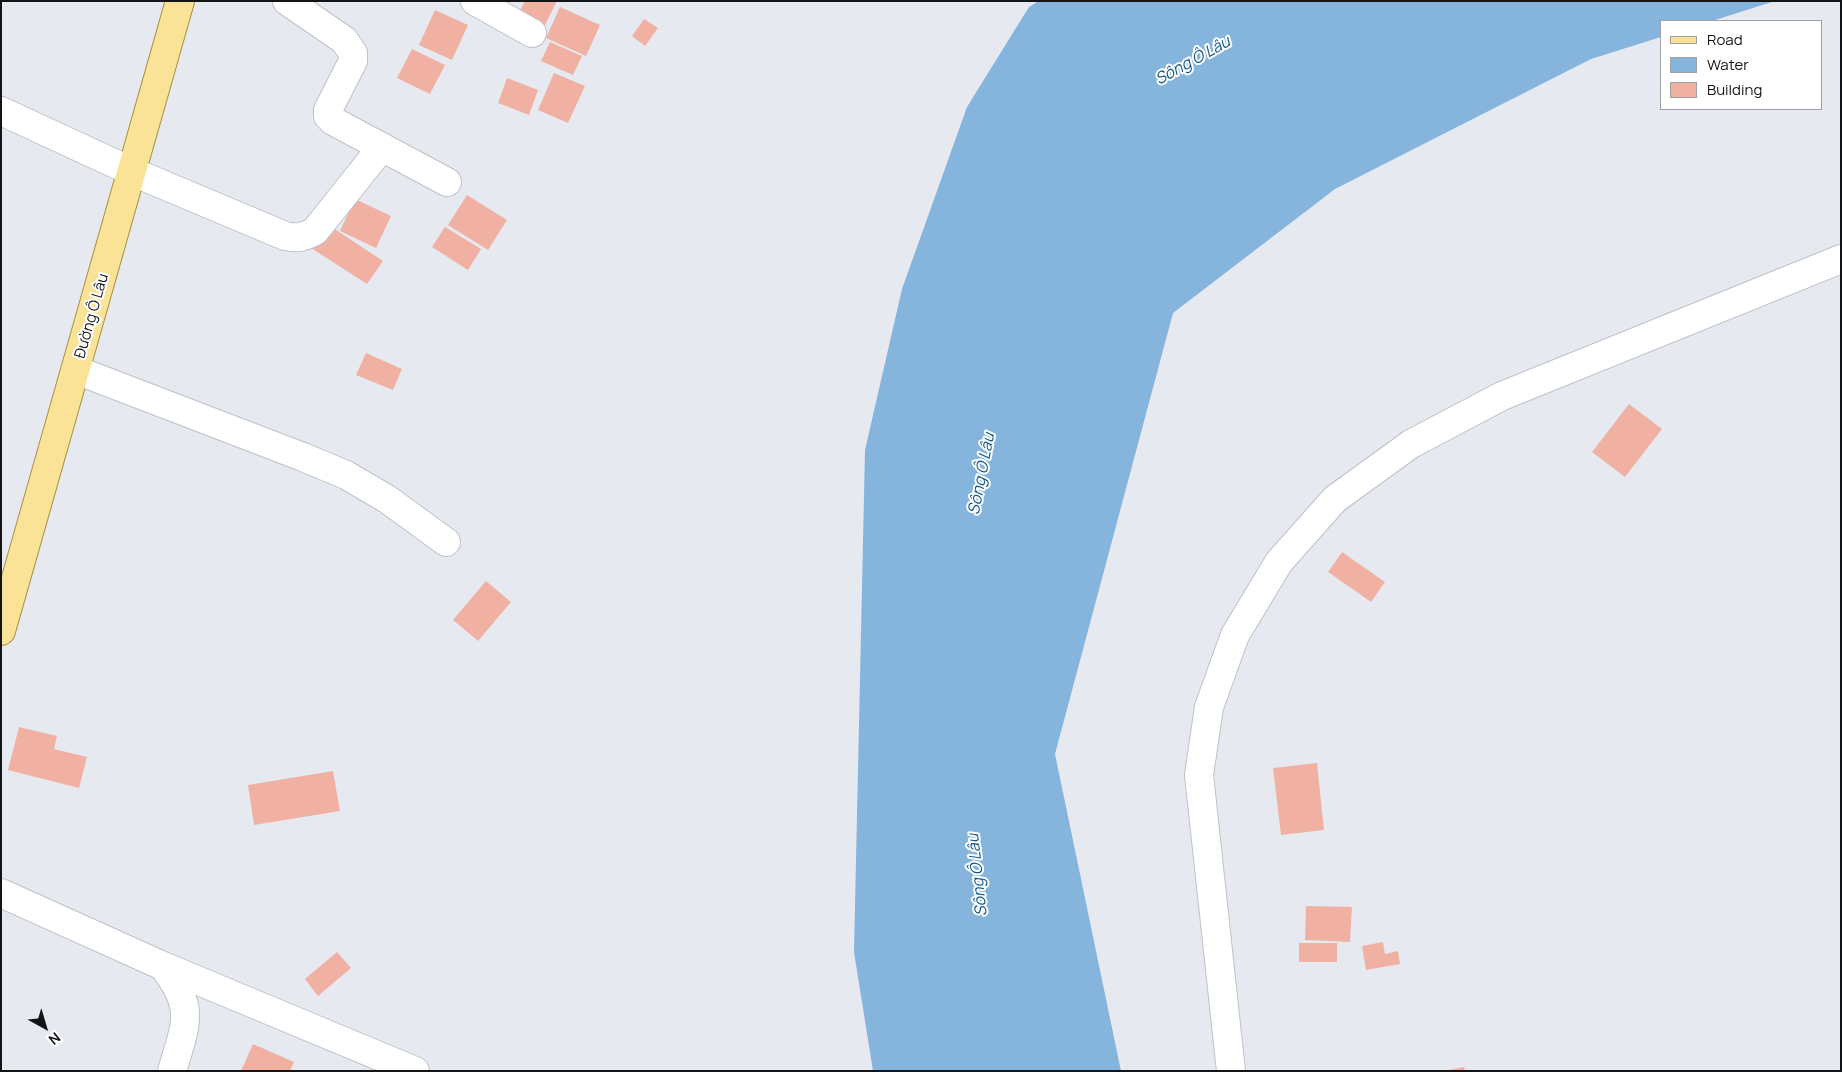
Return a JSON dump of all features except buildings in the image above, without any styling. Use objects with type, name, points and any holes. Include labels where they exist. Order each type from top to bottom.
[{"type":"main road","name":"Đường Ô Lâu","points":[[1,631],[133,172],[180,1]]},
{"type":"street","points":[[287,1],[350,46],[353,61],[328,110],[328,116],[333,121],[447,182]]},
{"type":"street","points":[[475,1],[532,33]]},
{"type":"street","points":[[1,111],[133,172],[285,236],[295,238],[315,231],[382,147]]},
{"type":"street","points":[[1231,1071],[1199,774],[1208,707],[1235,634],[1279,562],[1334,499],[1411,444],[1502,396],[1841,259]]},
{"type":"street","points":[[76,370],[303,456],[346,475],[388,499],[446,542]]},
{"type":"street","points":[[1,893],[163,966],[415,1071]]},
{"type":"street","points":[[163,966],[183,996],[186,1011],[185,1025],[172,1071]]},
{"type":"water","name":"Sông Ô Lâu","points":[[1039,1],[1775,1],[1715,20],[1660,20],[1660,37],[1591,59],[1335,189],[1173,313],[1055,754],[1121,1071],[873,1071],[854,952],[865,450],[902,289],[967,107],[1029,7]]}]
